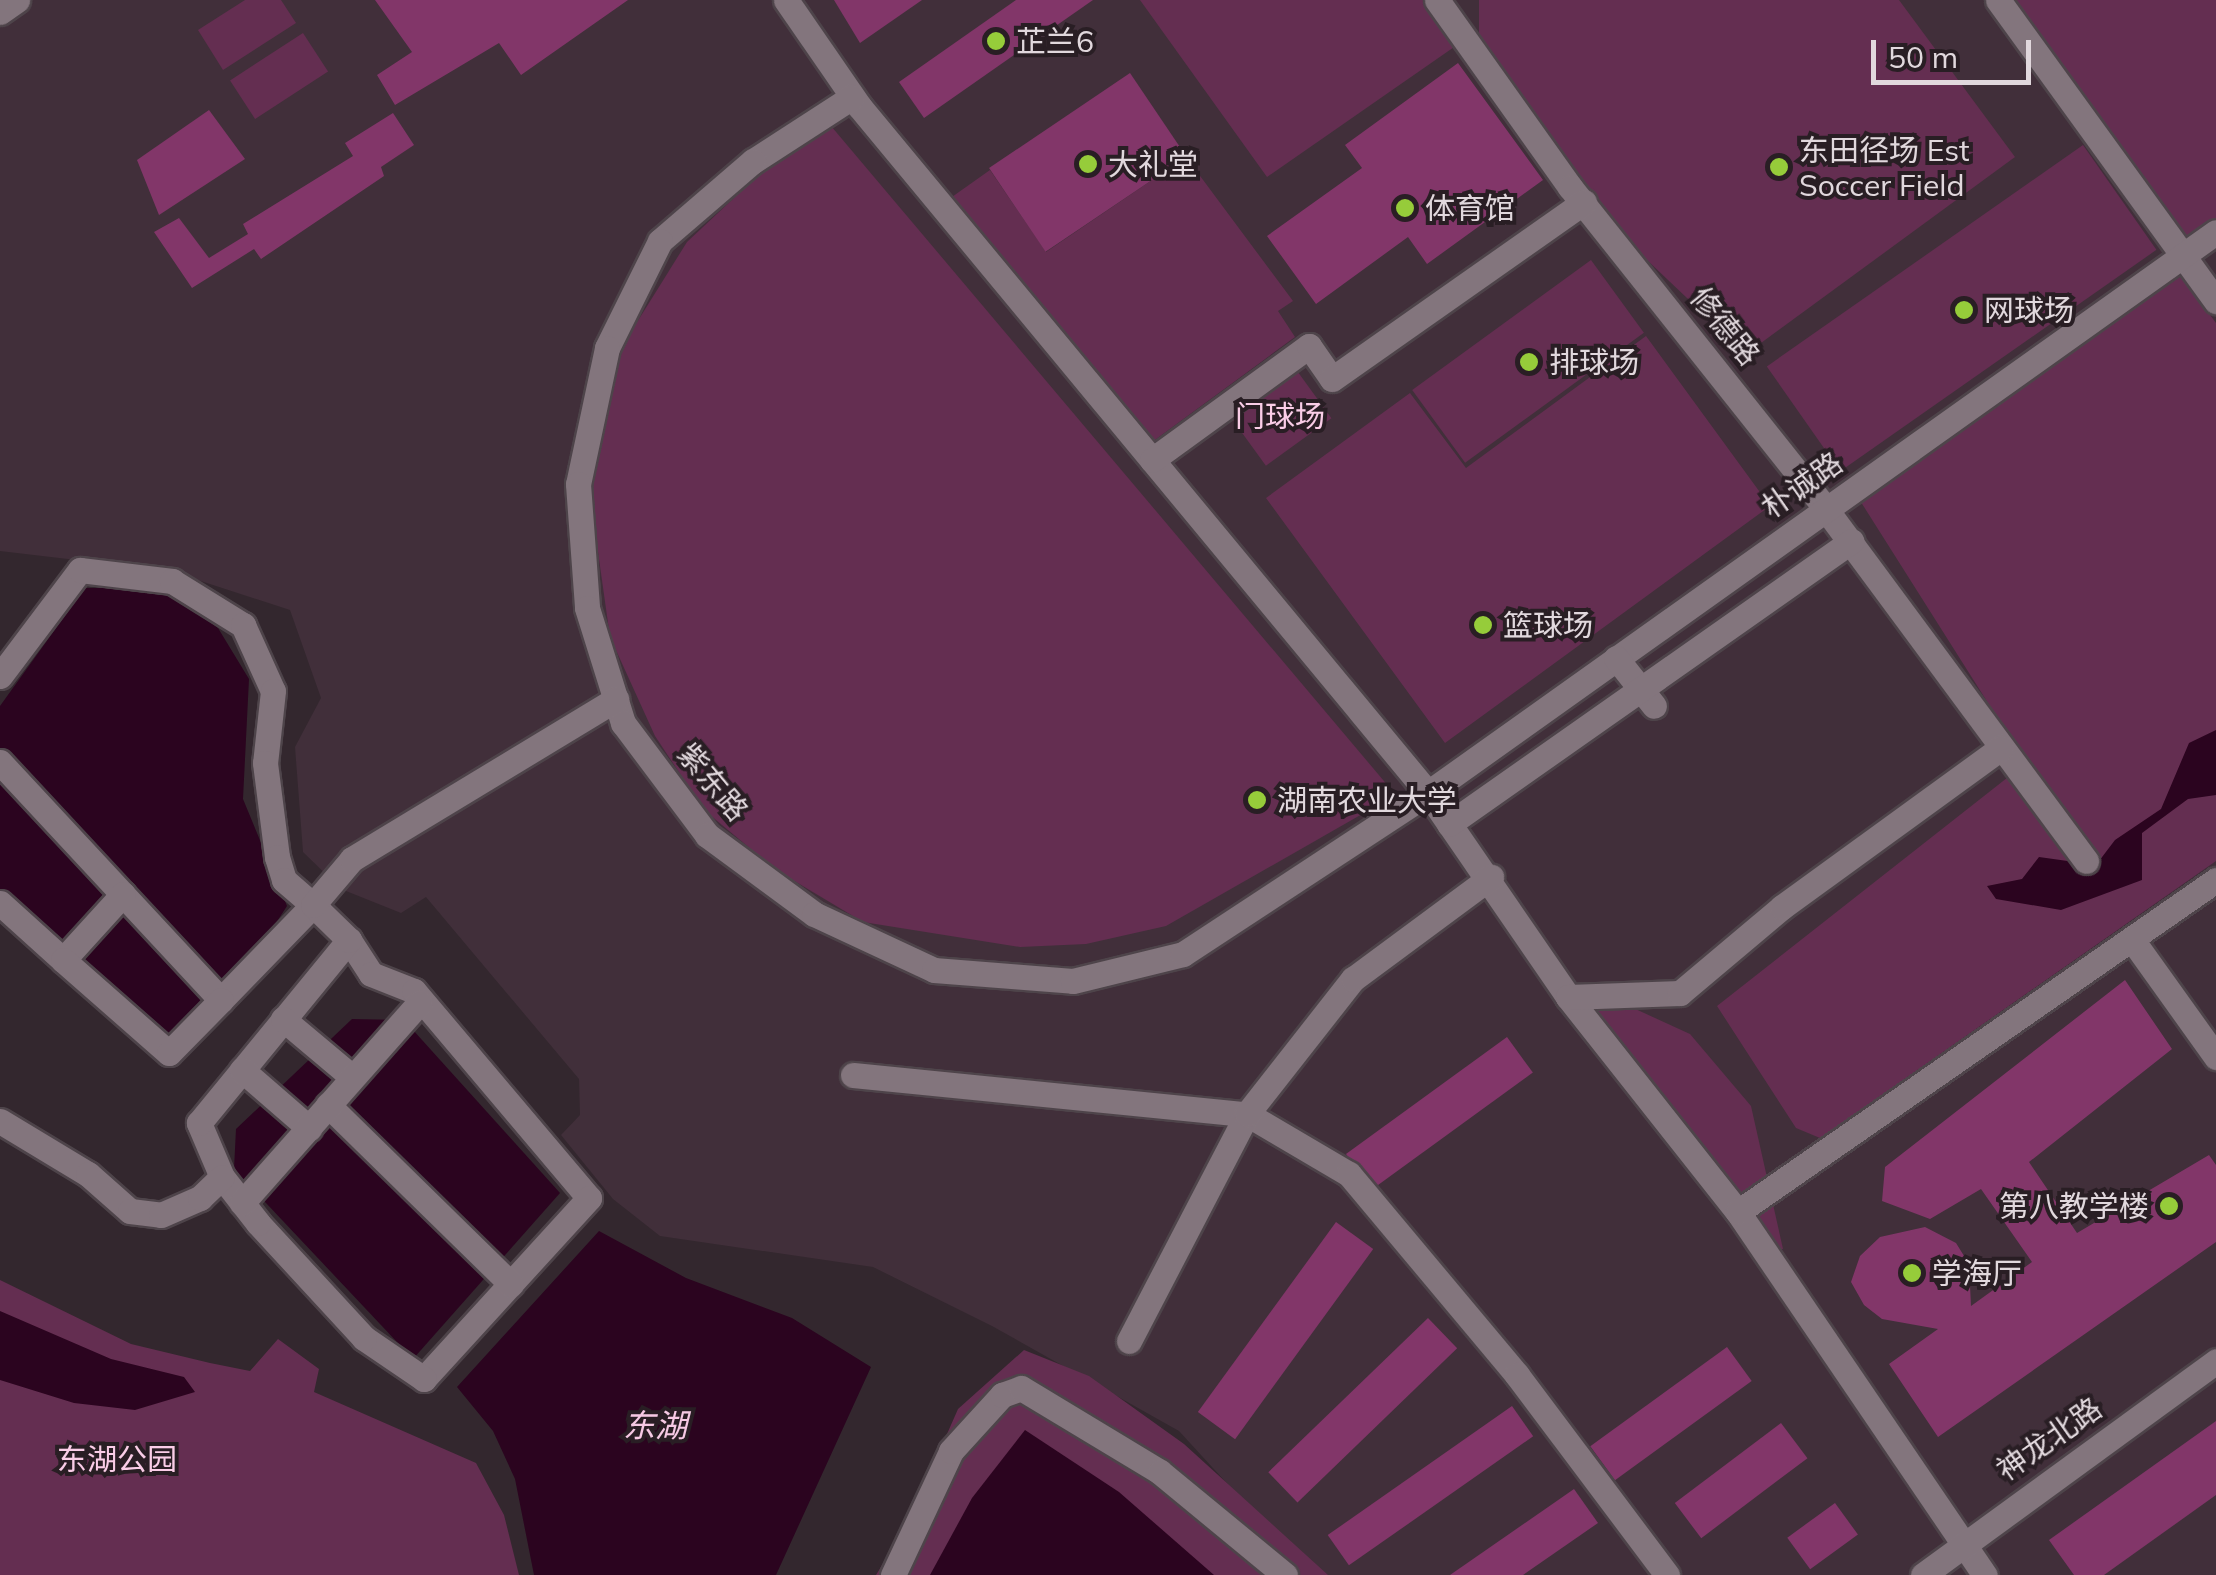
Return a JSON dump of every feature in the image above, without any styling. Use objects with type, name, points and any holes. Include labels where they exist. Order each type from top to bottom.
[{"type":"street","points":[[0,12],[17,0]]},
{"type":"street","points":[[786,0],[852,97],[1428,793],[1491,877],[1568,997],[1738,1212],[1985,1575]]},
{"type":"street","name":"修德路","points":[[1437,0],[1577,195],[1826,508],[2086,862]]},
{"type":"street","points":[[1998,0],[2216,301]]},
{"type":"street","name":"紫东路","points":[[852,97],[753,161],[660,241],[607,348],[578,484],[588,608],[623,723],[707,834],[814,914],[934,970],[1073,981],[1182,954],[1428,793]]},
{"type":"street","points":[[1152,460],[1309,346],[1332,379],[1577,195]]},
{"type":"street","name":"朴诚路","points":[[1428,793],[2216,232]]},
{"type":"street","points":[[1449,824],[1646,697],[1851,541]]},
{"type":"street","points":[[0,676],[80,570],[172,581],[243,625],[273,690],[265,762],[277,857],[284,880],[349,940],[371,974],[414,990],[415,1007],[589,1198],[505,1278],[424,1379],[364,1338],[246,1199],[222,1177],[199,1123],[349,940]]},
{"type":"street","points":[[1616,658],[1646,697]]},
{"type":"street","points":[[0,903],[169,1053],[352,860],[616,700]]},
{"type":"street","points":[[1568,997],[1680,992],[2002,748]]},
{"type":"street","points":[[0,762],[220,1000]]},
{"type":"street","points":[[1128,1341],[1247,1114],[1353,979],[1491,877]]},
{"type":"street","points":[[1738,1212],[2216,880]]},
{"type":"street","points":[[64,959],[124,894]]},
{"type":"street","points":[[2133,941],[2216,1056]]},
{"type":"street","points":[[246,1199],[415,1007]]},
{"type":"street","points":[[283,1019],[352,1077]]},
{"type":"street","points":[[242,1070],[309,1128]]},
{"type":"street","points":[[853,1075],[1247,1114],[1349,1174],[1518,1375],[1668,1575]]},
{"type":"street","points":[[328,1106],[505,1278]]},
{"type":"street","points":[[0,1122],[88,1174],[130,1211],[160,1215],[200,1198],[222,1177]]},
{"type":"street","name":"神龙北路","points":[[1924,1575],[1960,1543],[2216,1360]]},
{"type":"street","points":[[893,1575],[952,1451],[1002,1395],[1021,1388],[1146,1462],[1284,1575]]},
{"type":"shaded area","name":"湖南农业大学","points":[[0,0],[2216,0],[2216,1575],[1311,1575],[1179,1431],[992,1326],[873,1267],[660,1236],[613,1199],[561,1135],[580,1115],[579,1079],[426,897],[401,913],[341,889],[303,852],[295,747],[321,698],[290,610],[170,571],[0,551]]},
{"type":"green space","points":[[245,0],[281,0],[296,23],[223,70],[198,30]]},
{"type":"green space","points":[[1140,0],[1426,0],[1457,45],[1267,177]]},
{"type":"green space","name":"东田径场 Est Soccer Field","points":[[1479,0],[1899,0],[2015,157],[1746,354],[1570,187],[1479,59]]},
{"type":"green space","points":[[1999,0],[2216,0],[2216,232],[2183,256]]},
{"type":"green space","points":[[303,33],[328,72],[255,119],[230,80]]},
{"type":"green space","points":[[831,126],[1389,787],[1371,809],[1166,926],[1086,944],[1020,947],[863,922],[776,870],[704,810],[655,736],[610,637],[588,481],[619,351],[687,242],[769,165]]},
{"type":"green space","name":"网球场","points":[[2083,145],[2156,250],[1840,471],[1767,366]]},
{"type":"green space","points":[[1186,157],[1293,301],[1278,311],[1295,337],[1148,445],[942,204],[990,170],[1046,252]]},
{"type":"green space","name":"排球场","points":[[1591,260],[1644,333],[1465,463],[1412,390]]},
{"type":"green space","points":[[2181,276],[2216,323],[2216,861],[1820,1138],[1796,1128],[1717,1006],[2026,763],[1859,499]]},
{"type":"green space","name":"篮球场","points":[[1646,336],[1770,506],[1445,743],[1266,498],[1410,393],[1466,468]]},
{"type":"green space","name":"门球场","points":[[1295,368],[1331,418],[1266,466],[1229,416]]},
{"type":"green space","points":[[1631,1007],[1690,1034],[1751,1106],[1783,1249],[1774,1251],[1597,1011]]},
{"type":"green space","name":"东湖公园","points":[[0,1280],[131,1344],[210,1363],[250,1371],[278,1339],[319,1369],[314,1392],[476,1463],[504,1515],[519,1575],[0,1575]]},
{"type":"green space","points":[[1024,1350],[1089,1376],[1184,1444],[1328,1575],[876,1575],[907,1525],[958,1409]]},
{"type":"water","points":[[85,588],[162,588],[218,628],[249,679],[243,799],[287,906],[254,957],[168,1047],[0,892],[0,706]]},
{"type":"water","points":[[2216,730],[2216,795],[2188,799],[2142,833],[2142,880],[2061,910],[1996,899],[1987,886],[2022,879],[2039,857],[2096,865],[2115,840],[2161,809],[2189,743]]},
{"type":"water","points":[[352,1019],[404,1020],[560,1193],[413,1359],[234,1169],[236,1129]]},
{"type":"water","name":"东湖","points":[[599,1231],[686,1278],[792,1318],[871,1367],[776,1575],[534,1575],[515,1479],[493,1431],[457,1387]]},
{"type":"water","points":[[0,1311],[111,1359],[184,1377],[195,1392],[135,1410],[74,1403],[0,1380]]},
{"type":"water","points":[[1025,1430],[1119,1492],[1214,1575],[930,1575],[972,1498]]},
{"type":"building","points":[[375,0],[628,0],[521,75],[499,43],[395,105],[377,75],[412,52]]},
{"type":"building","points":[[834,0],[922,0],[860,43]]},
{"type":"building","name":"芷兰6","points":[[1016,0],[1093,0],[924,118],[899,82]]},
{"type":"building","name":"体育馆","points":[[1458,63],[1543,180],[1427,264],[1408,237],[1316,304],[1267,236],[1362,168],[1345,145]]},
{"type":"building","name":"大礼堂","points":[[1130,73],[1186,157],[1046,252],[989,168]]},
{"type":"building","points":[[209,110],[245,159],[159,215],[137,160]]},
{"type":"building","points":[[393,113],[414,145],[381,167],[384,176],[261,259],[254,249],[192,288],[154,232],[179,218],[209,258],[248,234],[243,224],[353,156],[345,143]]},
{"type":"building","name":"第八教学楼","points":[[2125,980],[2172,1049],[2029,1162],[2077,1233],[2209,1155],[2216,1165],[2216,1242],[1938,1437],[1889,1364],[1938,1329],[1882,1319],[1864,1305],[1851,1282],[1860,1256],[1880,1237],[1925,1227],[1956,1243],[1969,1264],[1971,1306],[2032,1262],[1981,1189],[1930,1219],[1882,1201],[1885,1167]]},
{"type":"building","points":[[1507,1037],[1533,1073],[1372,1190],[1346,1154]]},
{"type":"building","points":[[1336,1222],[1373,1249],[1235,1439],[1198,1412]]},
{"type":"building","points":[[1428,1318],[1457,1348],[1297,1502],[1268,1472]]},
{"type":"building","points":[[1727,1347],[1752,1381],[1615,1480],[1590,1446]]},
{"type":"building","points":[[1512,1406],[1533,1436],[1349,1565],[1328,1535]]},
{"type":"building","points":[[2216,1421],[2216,1495],[2104,1575],[2074,1575],[2049,1540]]},
{"type":"building","points":[[1781,1423],[1807,1458],[1701,1538],[1675,1503]]},
{"type":"building","points":[[1574,1489],[1598,1523],[1523,1575],[1450,1575]]},
{"type":"building","points":[[1835,1503],[1858,1535],[1810,1569],[1787,1538]]},
{"type":"place","name":"芷兰6","points":[[996,41]]},
{"type":"place","name":"大礼堂","points":[[1088,164]]},
{"type":"place","name":"东田径场 Est Soccer Field","points":[[1779,167]]},
{"type":"place","name":"体育馆","points":[[1405,208]]},
{"type":"place","name":"网球场","points":[[1964,310]]},
{"type":"place","name":"排球场","points":[[1529,362]]},
{"type":"place","name":"篮球场","points":[[1483,625]]},
{"type":"place","name":"湖南农业大学","points":[[1257,800]]},
{"type":"place","name":"第八教学楼","points":[[2169,1206]]},
{"type":"place","name":"学海厅","points":[[1912,1273]]}]
